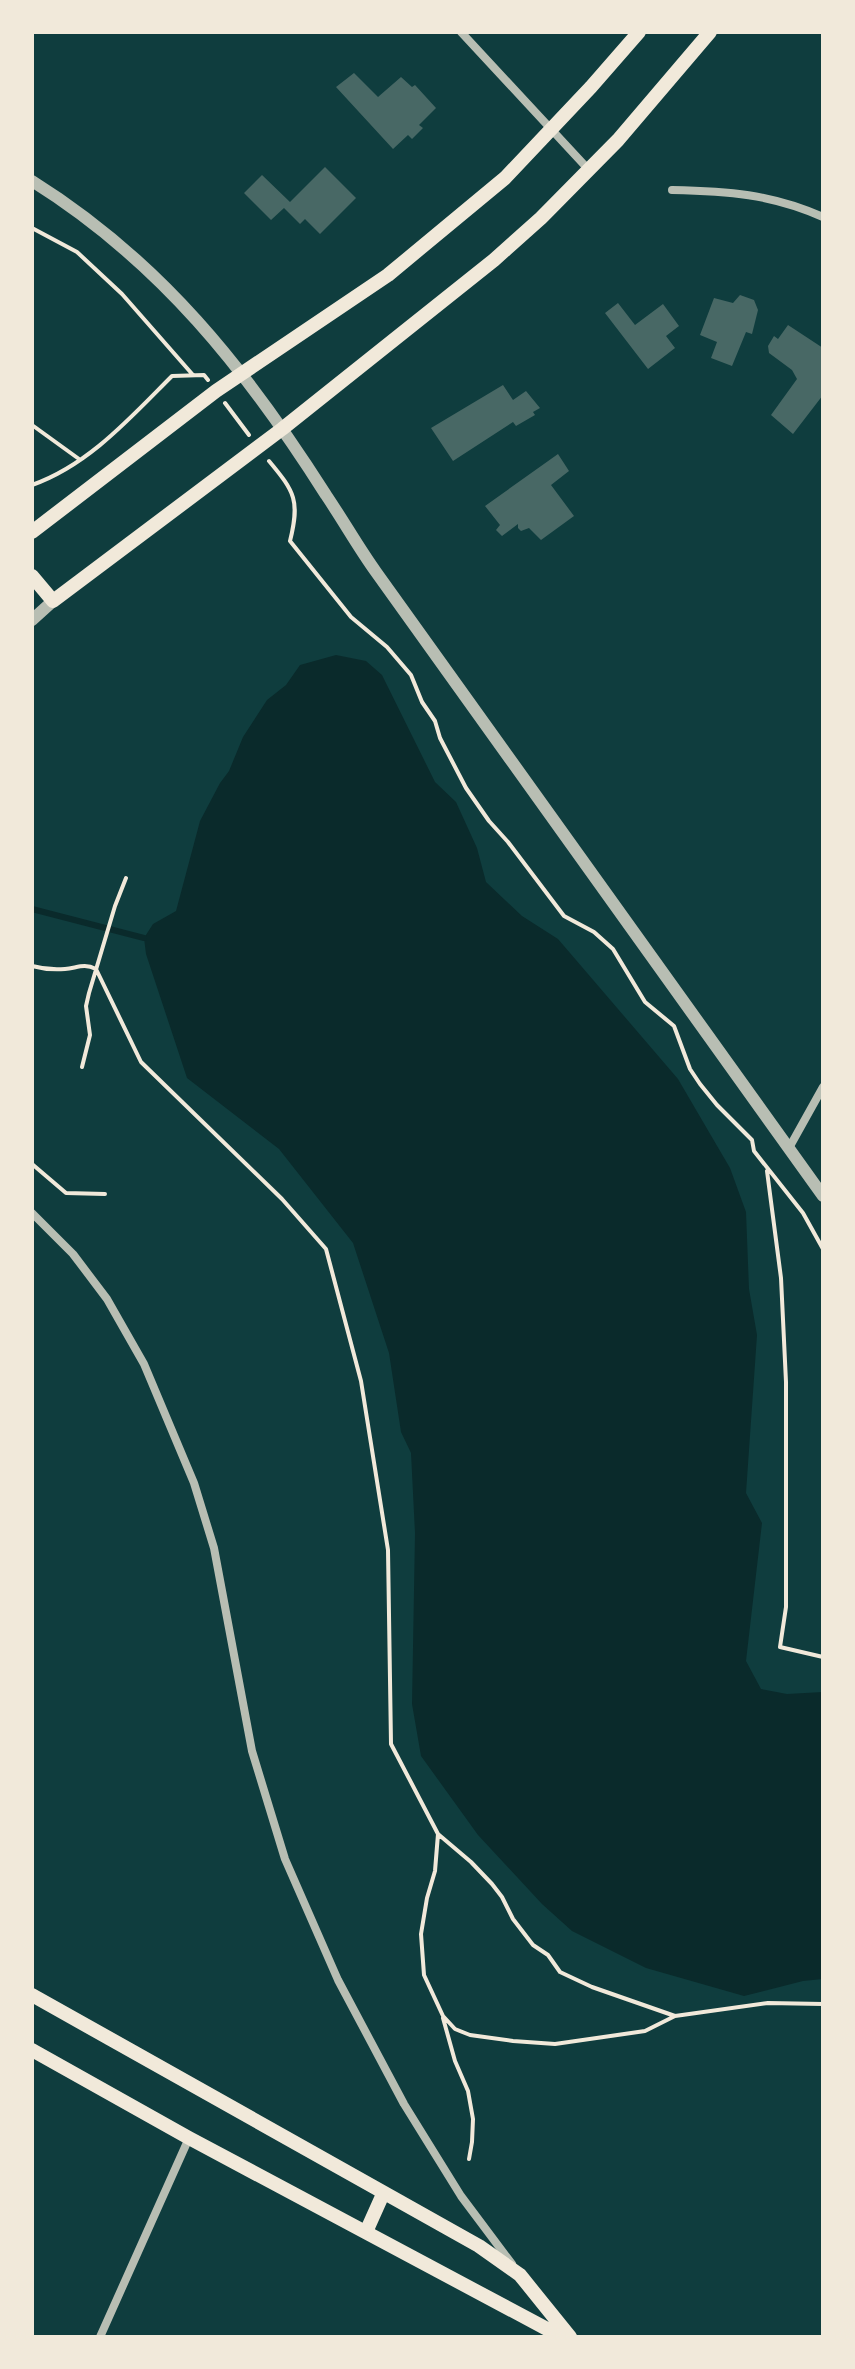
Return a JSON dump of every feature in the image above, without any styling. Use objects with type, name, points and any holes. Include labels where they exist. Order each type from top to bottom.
[{"type":"main road","points":[[32,532],[216,391],[388,275],[505,178],[639,32]]},
{"type":"main road","points":[[32,576],[53,601],[262,452],[282,429],[494,260],[541,218],[665,87],[710,32]]},
{"type":"main road","points":[[32,1995],[479,2246],[520,2275],[570,2337]]},
{"type":"main road","points":[[32,2050],[189,2138],[562,2337]]},
{"type":"main road","points":[[366,2232],[383,2194]]},
{"type":"street","points":[[461,32],[589,170]]},
{"type":"street","points":[[32,181],[75,208],[122,245],[197,319],[242,375],[282,429],[376,572],[823,1196]]},
{"type":"street","points":[[672,190],[762,196],[784,201],[823,217]]},
{"type":"street","points":[[32,620],[53,601]]},
{"type":"street","points":[[789,1148],[823,1087]]},
{"type":"street","points":[[32,1213],[73,1254],[107,1299],[144,1364],[194,1483],[214,1548],[252,1751],[285,1859],[338,1980],[412,2117],[461,2196],[520,2275]]},
{"type":"street","points":[[100,2337],[189,2138]]},
{"type":"path","points":[[32,228],[77,252],[122,294],[193,375]]},
{"type":"path","points":[[32,485],[52,477],[109,439],[172,376],[204,375],[289,485],[294,498],[295,519],[290,541],[351,617],[387,647],[411,675],[459,775],[481,810],[564,916],[594,932],[613,949],[645,1002],[674,1026],[690,1069],[700,1084],[752,1140],[754,1151],[803,1213],[823,1249]]},
{"type":"path","points":[[32,425],[79,459]]},
{"type":"path","points":[[82,1067],[90,1035],[86,1006],[126,878]]},
{"type":"path","points":[[32,966],[48,970],[86,964],[96,969],[141,1062],[282,1199],[326,1249],[361,1381],[388,1550],[391,1744],[438,1834],[492,1884],[533,1945],[548,1955],[560,1972],[592,1987],[675,2016]]},
{"type":"path","points":[[32,1164],[66,1193],[105,1194]]},
{"type":"path","points":[[767,1168],[781,1278],[786,1382],[786,1607],[780,1647],[823,1657]]},
{"type":"path","points":[[438,1834],[435,1871],[421,1934],[424,1975],[443,2016],[455,2061],[468,2091],[473,2119],[469,2159]]},
{"type":"path","points":[[443,2016],[455,2029],[470,2035],[555,2044],[645,2031],[675,2016],[768,2003],[823,2004]]},
{"type":"water","points":[[336,655],[366,661],[382,675],[435,782],[456,802],[477,848],[486,882],[522,916],[558,939],[678,1079],[730,1168],[746,1212],[749,1289],[757,1335],[746,1493],[762,1523],[746,1661],[761,1689],[787,1694],[823,1692],[823,1979],[744,1996],[646,1968],[572,1931],[542,1904],[478,1835],[421,1756],[412,1704],[415,1533],[411,1453],[401,1432],[389,1353],[353,1243],[279,1149],[187,1078],[146,954],[144,938],[153,924],[176,911],[200,821],[229,771],[243,737],[267,700],[286,685],[300,665]]},
{"type":"building","points":[[354,73],[378,97],[401,77],[412,87],[415,85],[436,108],[419,125],[423,128],[412,139],[408,135],[393,149],[336,87]]},
{"type":"building","points":[[325,167],[356,198],[320,234],[305,219],[300,224],[284,208],[271,220],[244,193],[262,175],[290,202]]},
{"type":"building","points":[[740,295],[754,300],[758,310],[752,334],[746,332],[732,366],[711,358],[717,342],[700,335],[714,298],[733,303]]},
{"type":"building","points":[[618,303],[635,325],[663,304],[679,326],[666,336],[675,348],[648,369],[605,313]]},
{"type":"building","points":[[788,325],[823,348],[823,395],[793,434],[771,415],[797,379],[792,370],[769,353],[768,346],[774,336],[778,339]]},
{"type":"building","points":[[503,385],[513,400],[526,391],[540,408],[533,412],[535,415],[516,426],[513,422],[453,461],[431,428]]},
{"type":"building","points":[[558,454],[569,471],[551,485],[574,516],[541,540],[529,528],[521,531],[518,524],[502,536],[496,530],[500,525],[485,506]]},
{"type":"waterway","points":[[32,909],[144,938]]}]
